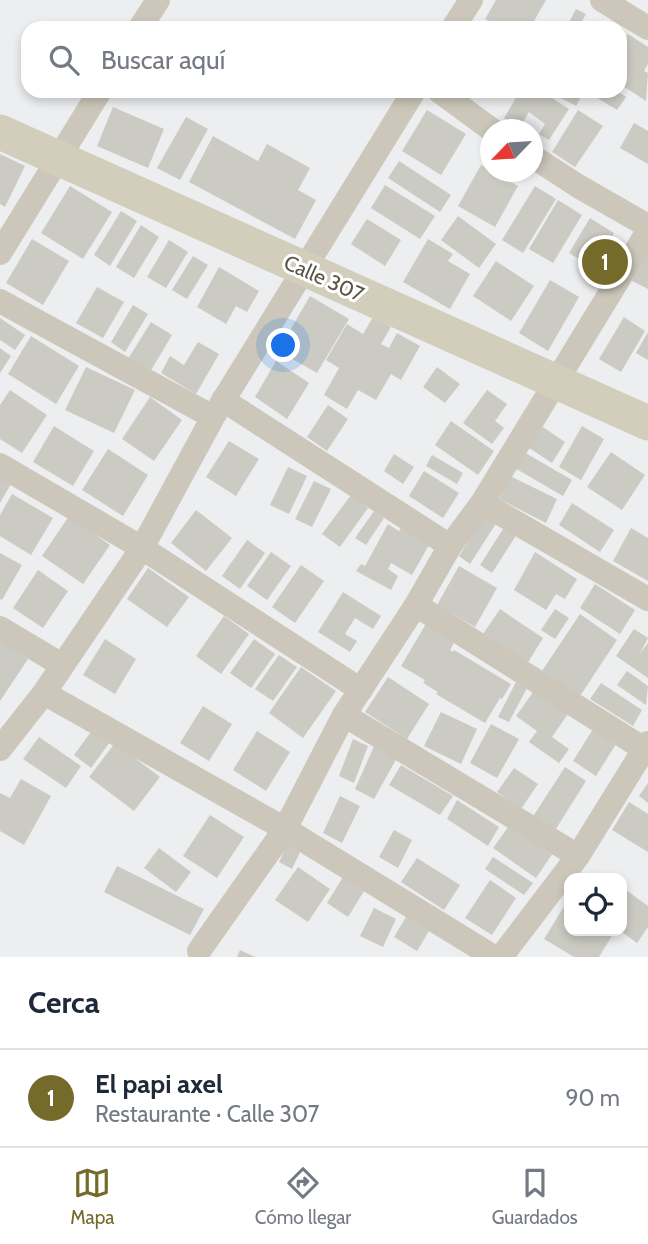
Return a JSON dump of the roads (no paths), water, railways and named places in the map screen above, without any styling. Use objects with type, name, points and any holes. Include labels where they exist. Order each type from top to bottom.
[{"type":"street","points":[[144,21],[158,0]]},
{"type":"street","points":[[458,21],[471,0]]},
{"type":"street","points":[[602,0],[648,28]]},
{"type":"street","points":[[0,253],[96,98]]},
{"type":"street","points":[[0,749],[44,693],[142,548],[218,409],[410,98]]},
{"type":"street","points":[[449,98],[480,121]]},
{"type":"street","name":"Calle 307","points":[[0,132],[648,423]]},
{"type":"street","points":[[543,163],[648,226]]},
{"type":"street","points":[[199,951],[285,829],[344,715],[416,605],[450,546],[482,503],[558,382],[648,231]]},
{"type":"street","points":[[0,301],[218,409],[450,546]]},
{"type":"street","points":[[0,465],[142,548],[361,690]]},
{"type":"street","points":[[482,503],[648,599]]},
{"type":"street","points":[[416,605],[646,746],[578,856],[501,957]]},
{"type":"street","points":[[0,628],[62,665]]},
{"type":"street","points":[[44,693],[285,829],[494,957]]},
{"type":"street","points":[[344,715],[578,856]]},
{"type":"place","name":"El papi axel","points":[[605,262]]}]
